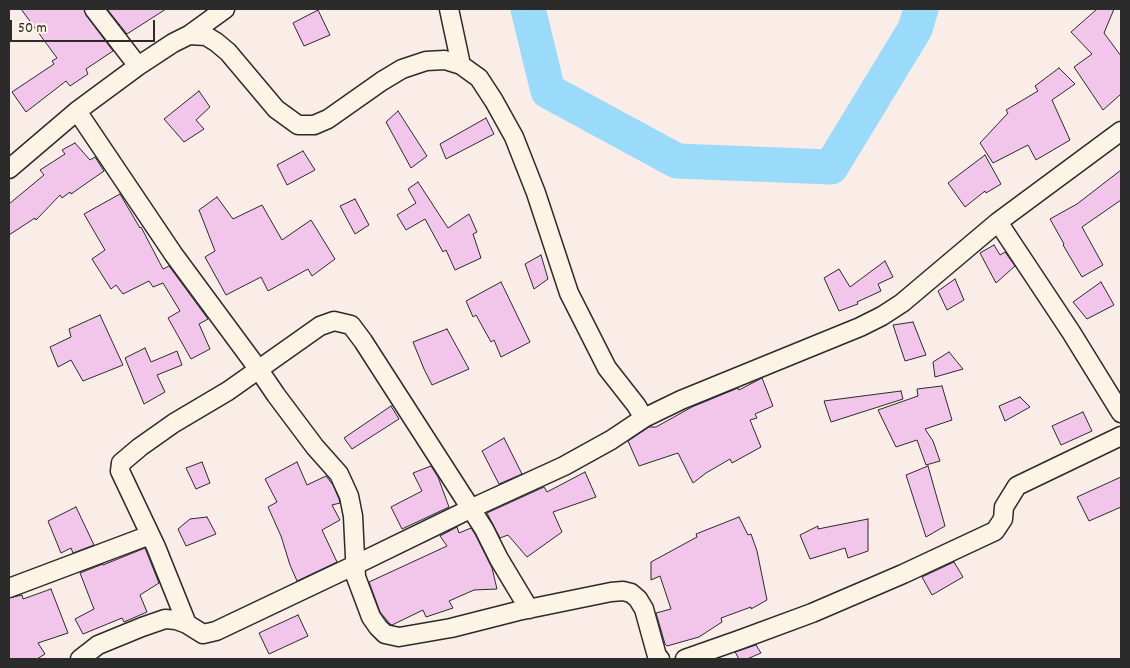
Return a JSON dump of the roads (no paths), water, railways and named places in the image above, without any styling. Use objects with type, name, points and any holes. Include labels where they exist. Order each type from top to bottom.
[{"type":"street","points":[[94,9],[138,66]]},
{"type":"street","points":[[9,169],[77,110],[138,66],[189,35],[225,9]]},
{"type":"street","points":[[449,9],[461,65]]},
{"type":"street","points":[[189,35],[206,36],[216,42],[228,52],[276,109],[298,125],[314,125],[328,119],[382,81],[402,69],[426,60],[445,60],[461,65],[479,78],[514,137],[536,193],[569,293],[608,368],[644,418]]},
{"type":"street","points":[[77,110],[174,255],[281,402],[315,447],[339,474],[349,496],[353,516],[356,577],[371,617],[385,634],[399,637],[451,628],[528,609],[623,591],[631,593],[638,599],[644,610],[657,656],[660,659]]},
{"type":"street","points":[[80,659],[98,645],[165,619],[187,624],[203,634],[216,631],[564,466],[611,440],[644,418],[681,400],[860,327],[882,316],[902,303],[998,222],[1121,131]]},
{"type":"street","points":[[998,222],[1071,332],[1121,413]]},
{"type":"street","points":[[187,624],[150,535],[120,471],[121,463],[174,423],[228,391],[320,326],[334,321],[351,325],[381,369],[484,529],[528,609]]},
{"type":"street","points":[[685,659],[812,613],[904,574],[995,531],[1003,519],[1004,507],[1017,486],[1121,436]]},
{"type":"street","points":[[9,588],[150,535]]},
{"type":"waterway","points":[[528,9],[548,91],[677,161],[831,167],[915,29],[921,9]]}]
